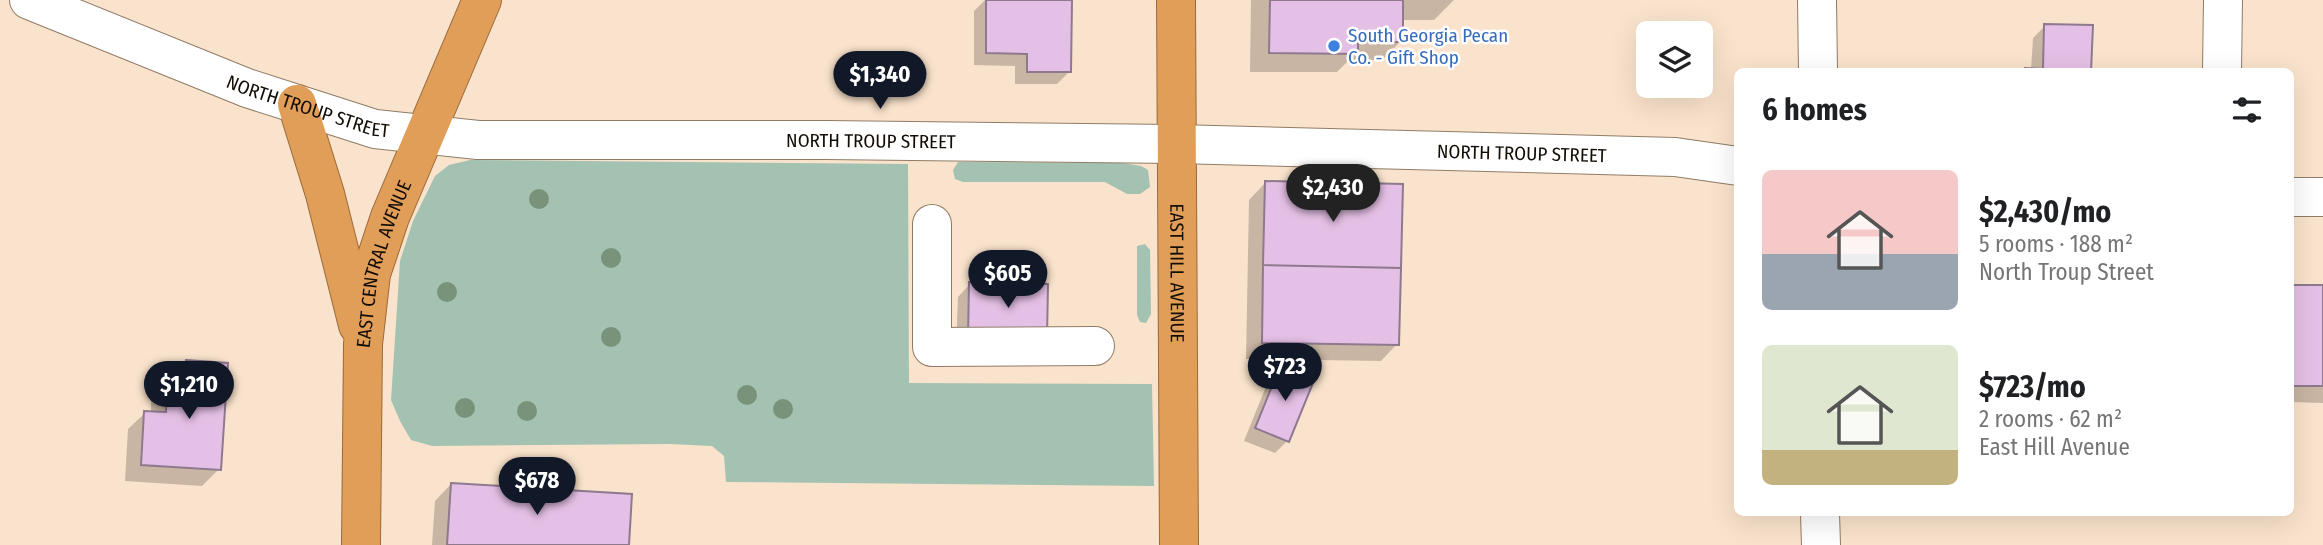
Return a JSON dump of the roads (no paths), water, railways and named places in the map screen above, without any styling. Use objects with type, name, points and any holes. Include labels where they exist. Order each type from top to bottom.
[{"type":"highway","name":"EAST CENTRAL AVENUE","points":[[361,545],[363,344],[372,274],[390,217],[447,76],[482,0]]},
{"type":"highway","name":"EAST HILL AVENUE","points":[[1176,0],[1179,545]]},
{"type":"highway","points":[[297,104],[325,194],[363,344]]},
{"type":"street","name":"NORTH TROUP STREET","points":[[29,0],[247,88],[375,129],[425,135],[478,140],[1176,144],[1675,157],[1734,165]]},
{"type":"street","points":[[1816,0],[1818,68]]},
{"type":"street","points":[[2222,68],[2223,0]]},
{"type":"street","points":[[2294,197],[2323,197]]},
{"type":"street","points":[[932,224],[932,347],[1096,346]]},
{"type":"street","points":[[1821,516],[1821,545]]},
{"type":"place","name":"South Georgia Pecan Co. - Gift Shop","points":[[1334,46]]}]
